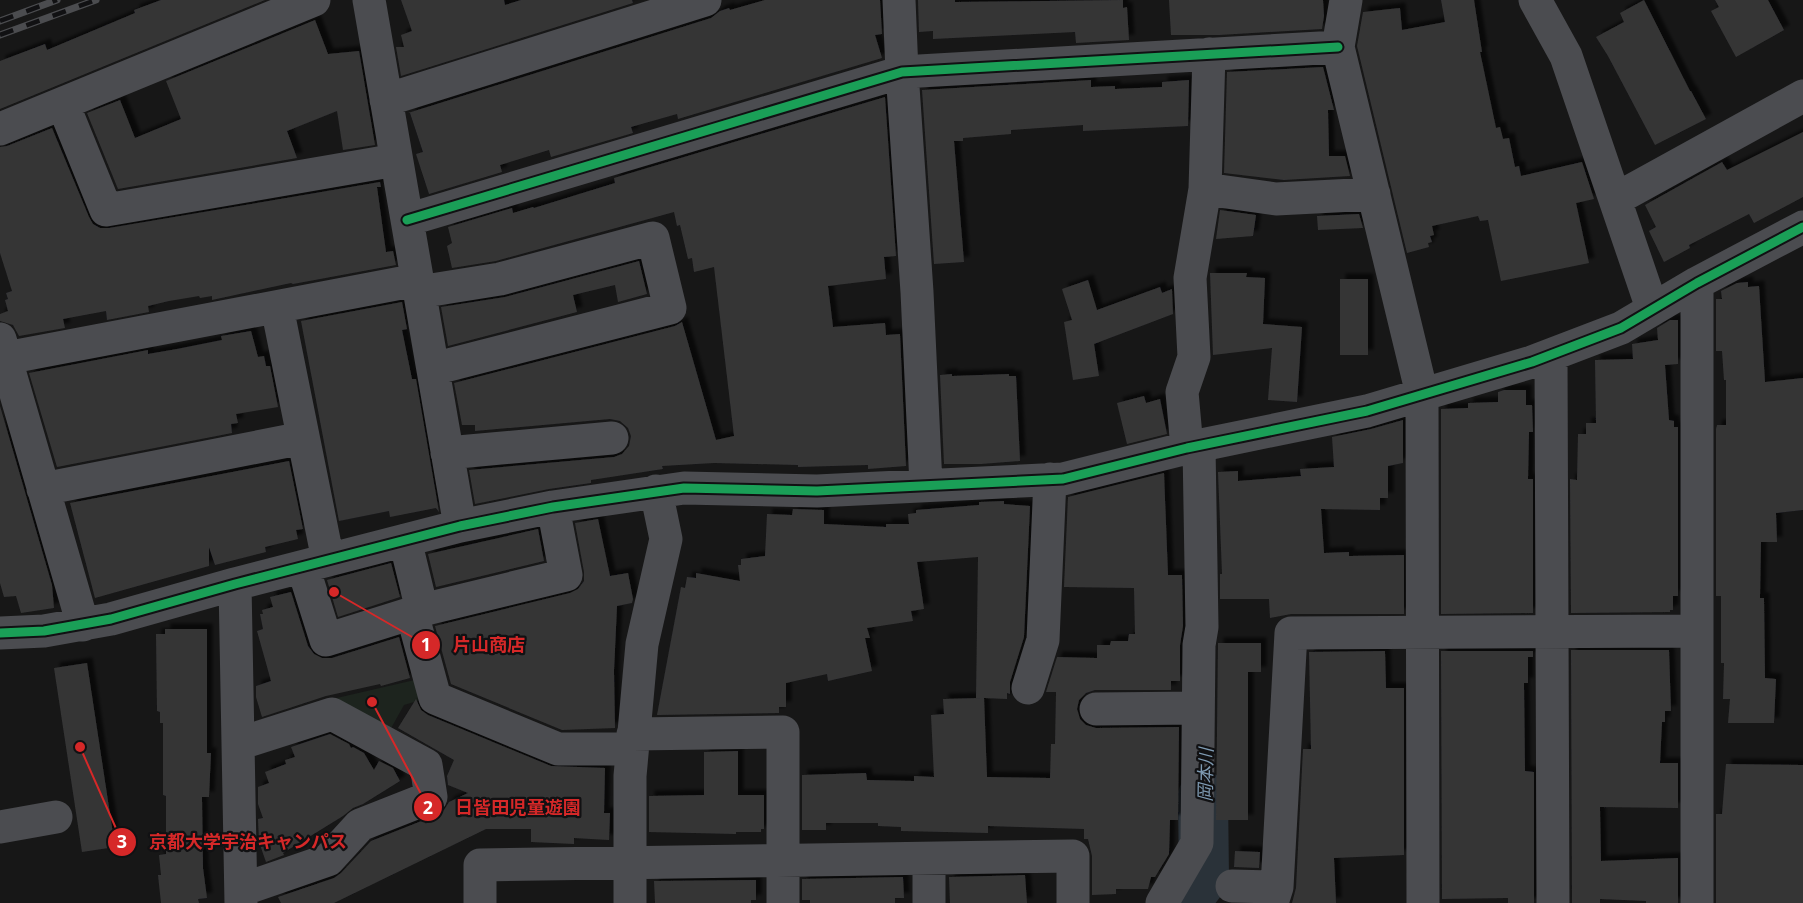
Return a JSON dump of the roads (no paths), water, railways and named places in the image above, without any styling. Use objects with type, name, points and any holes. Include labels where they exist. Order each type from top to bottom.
[{"type":"street","points":[[0,129],[314,0]]},
{"type":"street","points":[[369,0],[460,526]]},
{"type":"street","points":[[386,100],[705,0]]},
{"type":"street","points":[[899,0],[926,485]]},
{"type":"street","points":[[1346,0],[1338,47],[1422,394],[1423,903]]},
{"type":"street","points":[[1535,0],[1566,56],[1652,308]]},
{"type":"street","points":[[407,220],[902,72],[1338,47]]},
{"type":"street","points":[[1162,903],[1197,843],[1199,645],[1202,627],[1193,447],[1182,392],[1194,357],[1190,278],[1205,189],[1209,54]]},
{"type":"street","points":[[1616,199],[1803,96]]},
{"type":"street","points":[[63,104],[106,210],[396,160]]},
{"type":"street","points":[[1205,189],[1276,199],[1374,194]]},
{"type":"street","points":[[0,633],[44,631],[83,625],[460,526],[554,507],[684,488],[817,491],[1063,479],[1193,447],[1367,411],[1551,355],[1621,328],[1652,308],[1803,227]]},
{"type":"street","points":[[83,625],[3,349],[418,286],[500,279],[653,238],[670,308],[433,369]]},
{"type":"street","points":[[1696,903],[1698,283]]},
{"type":"street","points":[[277,307],[303,438],[326,640],[417,612],[566,574],[554,507]]},
{"type":"street","points":[[1551,355],[1553,903]]},
{"type":"street","points":[[43,489],[303,438]]},
{"type":"street","points":[[447,453],[612,438]]},
{"type":"street","points":[[1028,688],[1043,640],[1050,479]]},
{"type":"street","points":[[630,903],[630,776],[642,645],[666,539],[656,491]]},
{"type":"street","points":[[405,540],[435,698],[558,749],[633,741],[783,732],[783,903]]},
{"type":"street","points":[[236,584],[238,744],[241,896],[328,860],[360,825],[431,797],[426,765],[332,714],[238,744]]},
{"type":"street","points":[[1232,886],[1274,895],[1292,633],[1697,631]]},
{"type":"street","points":[[1096,709],[1198,708]]},
{"type":"street","points":[[0,827],[56,817]]},
{"type":"street","points":[[480,903],[480,865],[1073,856],[1073,903]]},
{"type":"street","points":[[929,859],[929,903]]},
{"type":"waterway","name":"岡本川","points":[[1184,903],[1204,877],[1203,796]]},
{"type":"railway","points":[[0,21],[57,0]]},
{"type":"railway","points":[[0,35],[96,0]]},
{"type":"place","name":"片山商店","points":[[334,592]]},
{"type":"place","name":"日皆田児童遊園","points":[[372,702]]},
{"type":"place","name":"京都大学宇治キャンパス","points":[[80,747]]}]
